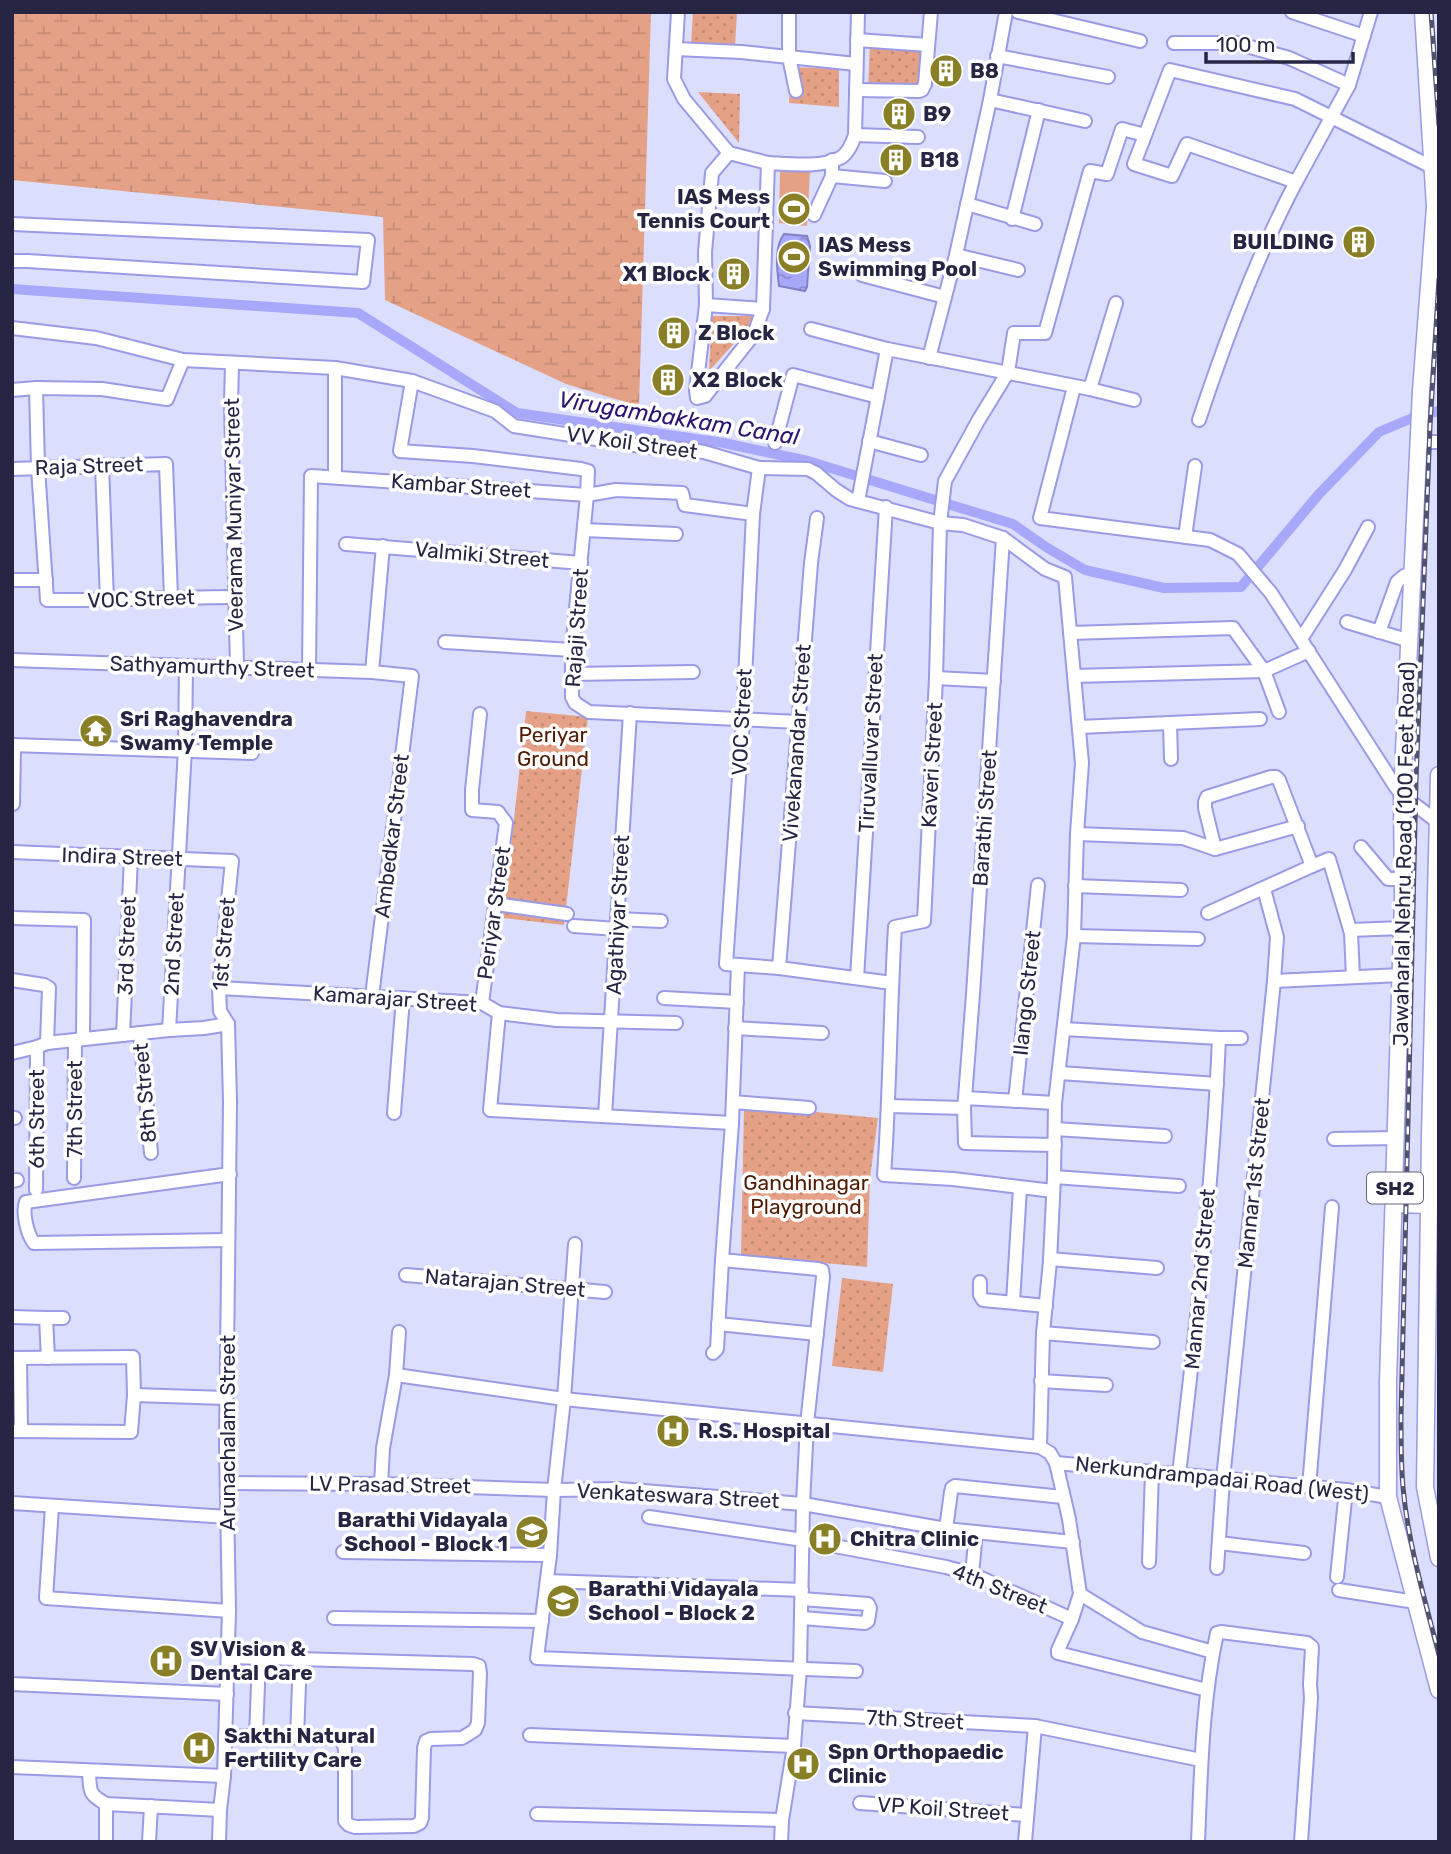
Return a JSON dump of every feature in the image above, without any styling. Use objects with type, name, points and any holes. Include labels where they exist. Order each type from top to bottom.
[{"type":"main road","name":"Jawaharlal Nehru Road (100 Feet Road)","points":[[1423,12],[1435,207],[1431,366],[1421,391],[1402,795],[1404,879],[1388,1382],[1388,1497],[1439,1690]]},
{"type":"main road","name":"Jawaharlal Nehru Road (100 Feet Road)","points":[[1439,775],[1425,1487],[1433,1498],[1439,1558]]},
{"type":"main road","points":[[1395,1204],[1429,1205]]},
{"type":"street","points":[[678,12],[674,79],[684,99],[729,153],[768,163],[812,165],[841,158],[850,148],[855,135],[858,12]]},
{"type":"street","points":[[789,12],[789,57],[796,92]]},
{"type":"street","points":[[856,90],[922,90],[925,84],[930,12]]},
{"type":"street","points":[[929,358],[956,255],[1006,12]]},
{"type":"street","points":[[1018,12],[1140,41]]},
{"type":"street","points":[[1292,12],[1364,36]]},
{"type":"street","points":[[1199,420],[1272,228],[1349,85],[1371,12]]},
{"type":"street","points":[[857,40],[928,45]]},
{"type":"street","points":[[1174,43],[1236,43],[1289,58],[1349,85]]},
{"type":"street","points":[[676,50],[741,52],[856,64]]},
{"type":"street","points":[[997,56],[1108,76]]},
{"type":"street","points":[[1296,182],[1187,144],[1172,176],[1134,164],[1170,70],[1295,99],[1432,167]]},
{"type":"street","points":[[990,100],[1085,121]]},
{"type":"street","points":[[1012,219],[1040,110]]},
{"type":"street","points":[[1008,372],[1014,332],[1045,333],[1090,171],[1107,174],[1122,129],[1145,135]]},
{"type":"street","points":[[855,135],[918,137]]},
{"type":"street","points":[[729,153],[712,173],[705,252],[706,305],[697,398],[705,396],[754,334],[763,309],[768,163]]},
{"type":"street","points":[[814,215],[832,176],[832,160]]},
{"type":"street","points":[[832,176],[885,181]]},
{"type":"street","points":[[967,204],[1035,224]]},
{"type":"street","points":[[12,224],[368,240],[363,282],[12,261]]},
{"type":"street","points":[[956,255],[1018,270]]},
{"type":"street","points":[[862,275],[945,297]]},
{"type":"street","points":[[1090,389],[1116,303]]},
{"type":"street","points":[[706,305],[763,309]]},
{"type":"street","name":"VV Koil Street","points":[[12,328],[96,338],[183,360],[335,368],[412,381],[495,411],[514,426],[647,447],[693,450],[759,468],[808,469],[850,499],[940,522],[963,525],[1003,538],[1045,569],[1065,578],[1070,633]]},
{"type":"street","points":[[811,329],[887,349],[1134,400]]},
{"type":"street","points":[[858,499],[887,349]]},
{"type":"street","points":[[12,390],[102,388],[167,399],[183,360]]},
{"type":"street","name":"Veerama Muniyar Street","points":[[232,364],[237,667]]},
{"type":"street","points":[[309,670],[311,476],[335,477],[335,368]]},
{"type":"street","name":"Kaveri Street","points":[[892,983],[895,928],[924,921],[936,678],[940,522],[945,481],[1008,372]]},
{"type":"street","points":[[775,443],[793,375],[878,397]]},
{"type":"street","points":[[412,381],[400,451],[473,456],[588,471],[587,495]]},
{"type":"street","points":[[1074,387],[1040,517],[1210,540],[1238,554],[1269,591],[1402,795],[1438,823]]},
{"type":"street","points":[[12,580],[46,580],[38,468],[36,388]]},
{"type":"street","points":[[1419,438],[1439,442]]},
{"type":"street","points":[[869,441],[921,455]]},
{"type":"street","name":"Raja Street","points":[[12,469],[166,464],[171,597]]},
{"type":"street","points":[[102,465],[107,601]]},
{"type":"street","points":[[1185,537],[1195,466]]},
{"type":"street","name":"VOC Street","points":[[738,965],[726,964],[743,720],[753,514],[759,468]]},
{"type":"street","name":"Kambar Street","points":[[335,477],[587,495],[616,489],[682,494],[685,505],[753,514]]},
{"type":"street","name":"Rajaji Street","points":[[587,495],[572,650],[572,697],[575,703],[589,712],[630,713]]},
{"type":"street","name":"Tiruvalluvar Street","points":[[857,978],[886,508]]},
{"type":"street","name":"Vivekanandar Street","points":[[779,968],[811,563],[817,518]]},
{"type":"street","points":[[1301,639],[1345,570],[1368,527]]},
{"type":"street","points":[[584,530],[676,534]]},
{"type":"street","name":"Barathi Street","points":[[1003,538],[964,1103],[965,1143],[1055,1145]]},
{"type":"street","name":"Valmiki Street","points":[[346,544],[581,564]]},
{"type":"street","points":[[372,672],[383,546]]},
{"type":"street","points":[[1379,632],[1397,582],[1413,573]]},
{"type":"street","name":"VOC Street","points":[[46,580],[47,600],[235,597]]},
{"type":"street","points":[[1347,622],[1410,641]]},
{"type":"street","points":[[1040,1447],[1043,1334],[1051,1259],[1055,1103],[1074,936],[1082,763],[1070,633],[1233,628],[1264,671],[1279,712]]},
{"type":"street","points":[[445,642],[572,650]]},
{"type":"street","points":[[1074,676],[1264,671],[1309,651]]},
{"type":"street","name":"Sathyamurthy Street","points":[[12,660],[372,672],[412,676]]},
{"type":"street","name":"2nd Street","points":[[169,1030],[185,750],[186,666]]},
{"type":"street","points":[[572,674],[693,672]]},
{"type":"street","name":"Ambedkar Street","points":[[372,996],[412,676]]},
{"type":"street","points":[[936,678],[995,681]]},
{"type":"street","points":[[630,713],[799,722]]},
{"type":"street","name":"Agathiyar Street","points":[[605,1116],[630,713]]},
{"type":"street","name":"Periyar Street","points":[[480,714],[472,810],[498,812],[506,822],[482,1003]]},
{"type":"street","points":[[1079,727],[1261,719]]},
{"type":"street","points":[[1170,723],[1171,759]]},
{"type":"street","points":[[13,804],[13,745],[252,753]]},
{"type":"street","points":[[1215,849],[1205,808],[1207,797],[1276,777],[1312,866]]},
{"type":"street","points":[[1077,834],[1184,838],[1215,849],[1298,826]]},
{"type":"street","points":[[1361,847],[1388,879],[1404,879]]},
{"type":"street","name":"Indira Street","points":[[12,852],[232,861]]},
{"type":"street","name":"3rd Street","points":[[123,1035],[131,857]]},
{"type":"street","points":[[1208,913],[1329,859],[1350,930],[1353,977]]},
{"type":"street","name":"1st Street","points":[[228,1024],[220,1011],[219,988],[232,861]]},
{"type":"street","name":"Ilango Street","points":[[1015,1101],[1038,885]]},
{"type":"street","points":[[1075,886],[1181,890]]},
{"type":"street","name":"Mannar 1st Street","points":[[1217,1568],[1223,1479],[1274,981],[1277,937],[1264,889]]},
{"type":"street","points":[[496,904],[567,914]]},
{"type":"street","points":[[12,918],[84,920],[79,1040]]},
{"type":"street","points":[[574,926],[661,921]]},
{"type":"street","points":[[1350,930],[1403,928]]},
{"type":"street","points":[[1074,936],[1199,939]]},
{"type":"street","points":[[713,1353],[717,1349],[732,1123],[738,965],[892,983],[889,1106],[884,1174],[1053,1191]]},
{"type":"street","points":[[1274,981],[1401,975]]},
{"type":"street","name":"6th Street","points":[[12,980],[49,988],[42,1045],[36,1190]]},
{"type":"street","name":"Kamarajar Street","points":[[219,988],[482,1003],[499,1013],[557,1020],[676,1023]]},
{"type":"street","points":[[394,1113],[403,998]]},
{"type":"street","points":[[664,998],[737,1002]]},
{"type":"street","points":[[499,1013],[490,1110],[732,1123]]},
{"type":"street","points":[[12,1053],[42,1045],[79,1040],[228,1024]]},
{"type":"street","name":"Arunachalam Street","points":[[219,1842],[224,1776],[229,1611],[226,1398],[230,1174],[228,1024]]},
{"type":"street","points":[[735,1028],[822,1033]]},
{"type":"street","points":[[1064,1029],[1241,1038]]},
{"type":"street","name":"8th Street","points":[[140,1033],[151,1153]]},
{"type":"street","name":"Mannar 2nd Street","points":[[1180,1474],[1199,1297],[1219,1038]]},
{"type":"street","name":"7th Street","points":[[74,1178],[79,1040]]},
{"type":"street","points":[[1060,1073],[1217,1084]]},
{"type":"street","points":[[889,1106],[1015,1101],[1055,1103]]},
{"type":"street","points":[[733,1102],[809,1108]]},
{"type":"street","points":[[1055,1129],[1165,1136]]},
{"type":"street","points":[[1334,1139],[1397,1138]]},
{"type":"street","points":[[228,1240],[34,1243],[30,1238],[24,1207],[26,1202],[230,1174]]},
{"type":"street","points":[[1054,1177],[1180,1186]]},
{"type":"street","points":[[1013,1302],[1020,1188]]},
{"type":"street","points":[[1308,1487],[1332,1207]]},
{"type":"street","points":[[575,1244],[550,1555],[537,1658],[856,1671]]},
{"type":"street","points":[[1051,1259],[1157,1268]]},
{"type":"street","points":[[722,1260],[821,1270],[823,1277],[807,1424],[800,1668],[794,1746],[781,1842]]},
{"type":"street","name":"Natarajan Street","points":[[406,1275],[605,1292]]},
{"type":"street","points":[[980,1282],[980,1295],[983,1300],[1046,1306]]},
{"type":"street","points":[[12,1317],[63,1318]]},
{"type":"street","points":[[46,1318],[48,1358]]},
{"type":"street","points":[[718,1324],[817,1334]]},
{"type":"street","points":[[381,1484],[383,1448],[396,1375],[399,1332]]},
{"type":"street","points":[[1043,1334],[1153,1342]]},
{"type":"street","points":[[133,1357],[131,1432],[17,1431],[16,1358],[133,1357]]},
{"type":"street","points":[[396,1375],[564,1399],[1040,1447],[1050,1453],[1056,1463],[1073,1542],[1080,1594],[1058,1653],[1207,1690]]},
{"type":"street","points":[[1041,1381],[1106,1385]]},
{"type":"street","points":[[134,1395],[226,1398]]},
{"type":"street","name":"Nerkundrampadai Road (West)","points":[[1056,1463],[1346,1490],[1388,1497]]},
{"type":"street","points":[[1149,1562],[1152,1472]]},
{"type":"street","name":"LV Prasad Street","points":[[227,1483],[381,1484],[554,1490]]},
{"type":"street","points":[[946,1529],[951,1492],[956,1486],[1063,1497]]},
{"type":"street","name":"Venkateswara Street","points":[[554,1490],[619,1489],[803,1504]]},
{"type":"street","points":[[1346,1490],[1338,1584],[1415,1602]]},
{"type":"street","points":[[12,1503],[228,1517]]},
{"type":"street","points":[[803,1504],[946,1529],[1073,1542]]},
{"type":"street","points":[[52,1507],[46,1598],[229,1611]]},
{"type":"street","name":"4th Street","points":[[649,1517],[803,1540],[946,1567],[972,1574],[1072,1619]]},
{"type":"street","points":[[972,1574],[976,1532]]},
{"type":"street","points":[[1219,1543],[1304,1553]]},
{"type":"street","points":[[343,1552],[550,1555]]},
{"type":"street","points":[[547,1581],[802,1594],[869,1604],[870,1608],[869,1621],[865,1623],[802,1618]]},
{"type":"street","points":[[1080,1594],[1142,1632],[1213,1652]]},
{"type":"street","points":[[334,1618],[542,1621]]},
{"type":"street","points":[[1198,1842],[1207,1690],[1217,1633],[1221,1632],[1307,1643],[1312,1647],[1301,1842]]},
{"type":"street","points":[[225,1736],[338,1738],[345,1749],[345,1821],[355,1827],[414,1826],[420,1824],[422,1818],[426,1741],[462,1738],[475,1731],[478,1723],[480,1674],[479,1667],[472,1664],[228,1657]]},
{"type":"street","points":[[256,1737],[259,1658]]},
{"type":"street","points":[[297,1737],[300,1659]]},
{"type":"street","points":[[12,1684],[227,1693]]},
{"type":"street","name":"7th Street","points":[[795,1713],[1035,1726],[1201,1760]]},
{"type":"street","points":[[1024,1842],[1035,1726]]},
{"type":"street","points":[[530,1735],[794,1746]]},
{"type":"street","points":[[12,1767],[224,1776]]},
{"type":"street","points":[[89,1771],[90,1792],[106,1804],[220,1810]]},
{"type":"street","name":"VP Koil Street","points":[[860,1803],[1026,1815]]},
{"type":"street","points":[[106,1804],[106,1842]]},
{"type":"street","points":[[149,1842],[151,1806]]},
{"type":"street","points":[[537,1814],[782,1820]]},
{"type":"green space","points":[[12,12],[651,12],[639,406],[566,384],[385,300],[383,217],[12,180]]},
{"type":"green space","points":[[693,12],[737,12],[735,46],[691,43]]},
{"type":"green space","points":[[870,44],[923,47],[922,89],[868,88]]},
{"type":"green space","points":[[791,67],[839,69],[839,107],[789,103]]},
{"type":"green space","points":[[698,92],[740,94],[739,143]]},
{"type":"green space","name":"IAS Mess Tennis Court","points":[[780,170],[810,172],[807,226],[779,223]]},
{"type":"green space","points":[[712,316],[759,316],[709,371]]},
{"type":"green space","name":"Periyar Ground","points":[[526,711],[588,717],[564,925],[503,918]]},
{"type":"green space","name":"Gandhinagar Playground","points":[[744,1105],[878,1118],[870,1178],[867,1267],[741,1255]]},
{"type":"green space","points":[[842,1278],[893,1284],[883,1372],[832,1366]]},
{"type":"water","name":"IAS Mess Swimming Pool","points":[[784,234],[807,236],[810,246],[805,291],[779,286],[777,252]]},
{"type":"waterway","name":"Virugambakkam Canal","points":[[12,289],[358,313],[517,413],[724,443],[808,461],[1013,524],[1085,570],[1164,588],[1241,587],[1319,494],[1379,432],[1417,416],[1439,411]]},
{"type":"railway","points":[[1431,12],[1439,125]]},
{"type":"railway","points":[[1439,279],[1430,426],[1416,781],[1401,1417],[1405,1508],[1439,1655]]},
{"type":"place","name":"B8","points":[[946,71]]},
{"type":"place","name":"B9","points":[[899,114]]},
{"type":"place","name":"B18","points":[[896,160]]},
{"type":"place","name":"IAS Mess Tennis Court","points":[[794,209]]},
{"type":"place","name":"BUILDING","points":[[1359,242]]},
{"type":"place","name":"IAS Mess Swimming Pool","points":[[794,257]]},
{"type":"place","name":"X1 Block","points":[[734,274]]},
{"type":"place","name":"Z Block","points":[[674,333]]},
{"type":"place","name":"X2 Block","points":[[668,380]]},
{"type":"place","name":"Sri Raghavendra Swamy Temple","points":[[96,731]]},
{"type":"place","name":"R.S. Hospital","points":[[673,1431]]},
{"type":"place","name":"Barathi Vidayala School - Block 1","points":[[532,1532]]},
{"type":"place","name":"Chitra Clinic","points":[[825,1539]]},
{"type":"place","name":"Barathi Vidayala School - Block 2","points":[[563,1601]]},
{"type":"place","name":"SV Vision & Dental Care","points":[[166,1661]]},
{"type":"place","name":"Sakthi Natural Fertility Care","points":[[199,1748]]},
{"type":"place","name":"Spn Orthopaedic Clinic","points":[[803,1764]]}]
